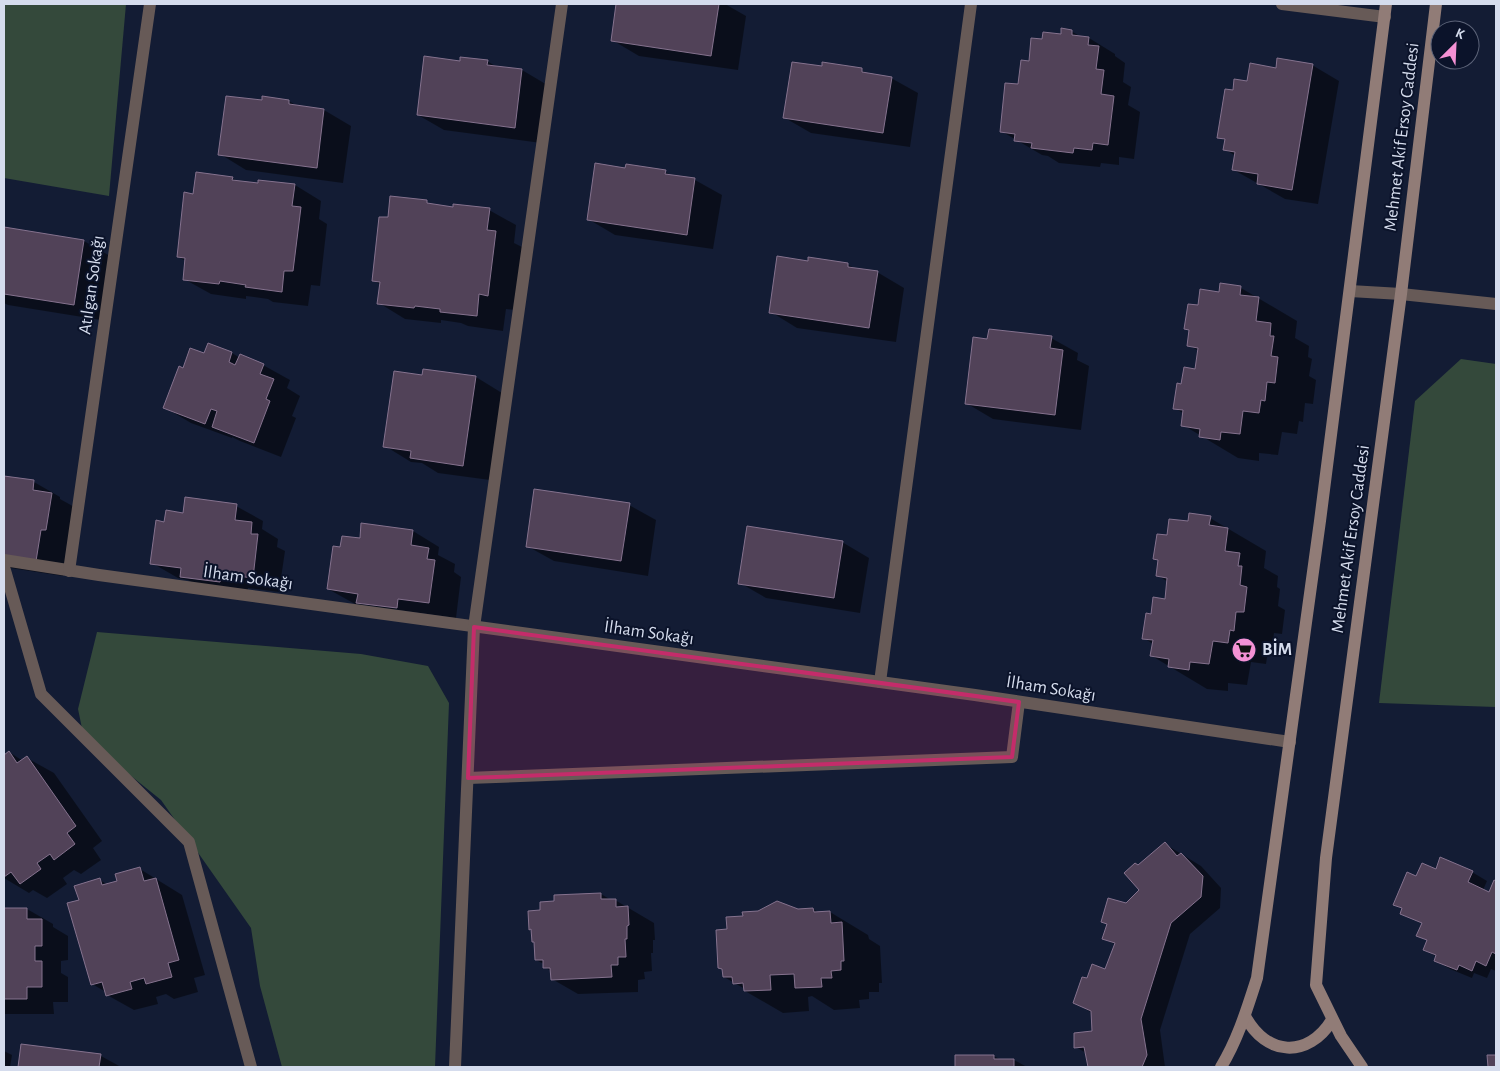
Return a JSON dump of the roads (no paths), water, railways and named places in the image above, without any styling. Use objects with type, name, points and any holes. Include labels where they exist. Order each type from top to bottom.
[{"type":"street","name":"Atılgan Sokağı","points":[[69,571],[150,4]]},
{"type":"street","points":[[455,1067],[474,627],[562,4]]},
{"type":"street","points":[[880,682],[971,4]]},
{"type":"street","points":[[1282,4],[1385,17]]},
{"type":"street","name":"Mehmet Akif Ersoy Caddesi","points":[[1221,1067],[1234,1043],[1245,1016],[1257,978],[1350,291],[1386,4]]},
{"type":"street","name":"Mehmet Akif Ersoy Caddesi","points":[[1362,1067],[1332,1020],[1316,985],[1326,858],[1401,294],[1436,4]]},
{"type":"street","points":[[1350,291],[1401,294],[1496,304]]},
{"type":"street","name":"İlham Sokağı","points":[[4,560],[69,571],[880,682],[1290,742]]},
{"type":"street","points":[[4,567],[41,694],[189,842],[251,1067]]},
{"type":"street","points":[[468,778],[1012,757],[1019,702]]},
{"type":"street","points":[[1245,1016],[1259,1036],[1270,1043],[1282,1047],[1300,1046],[1317,1039],[1332,1020]]},
{"type":"place","name":"BİM","points":[[1244,650]]}]
